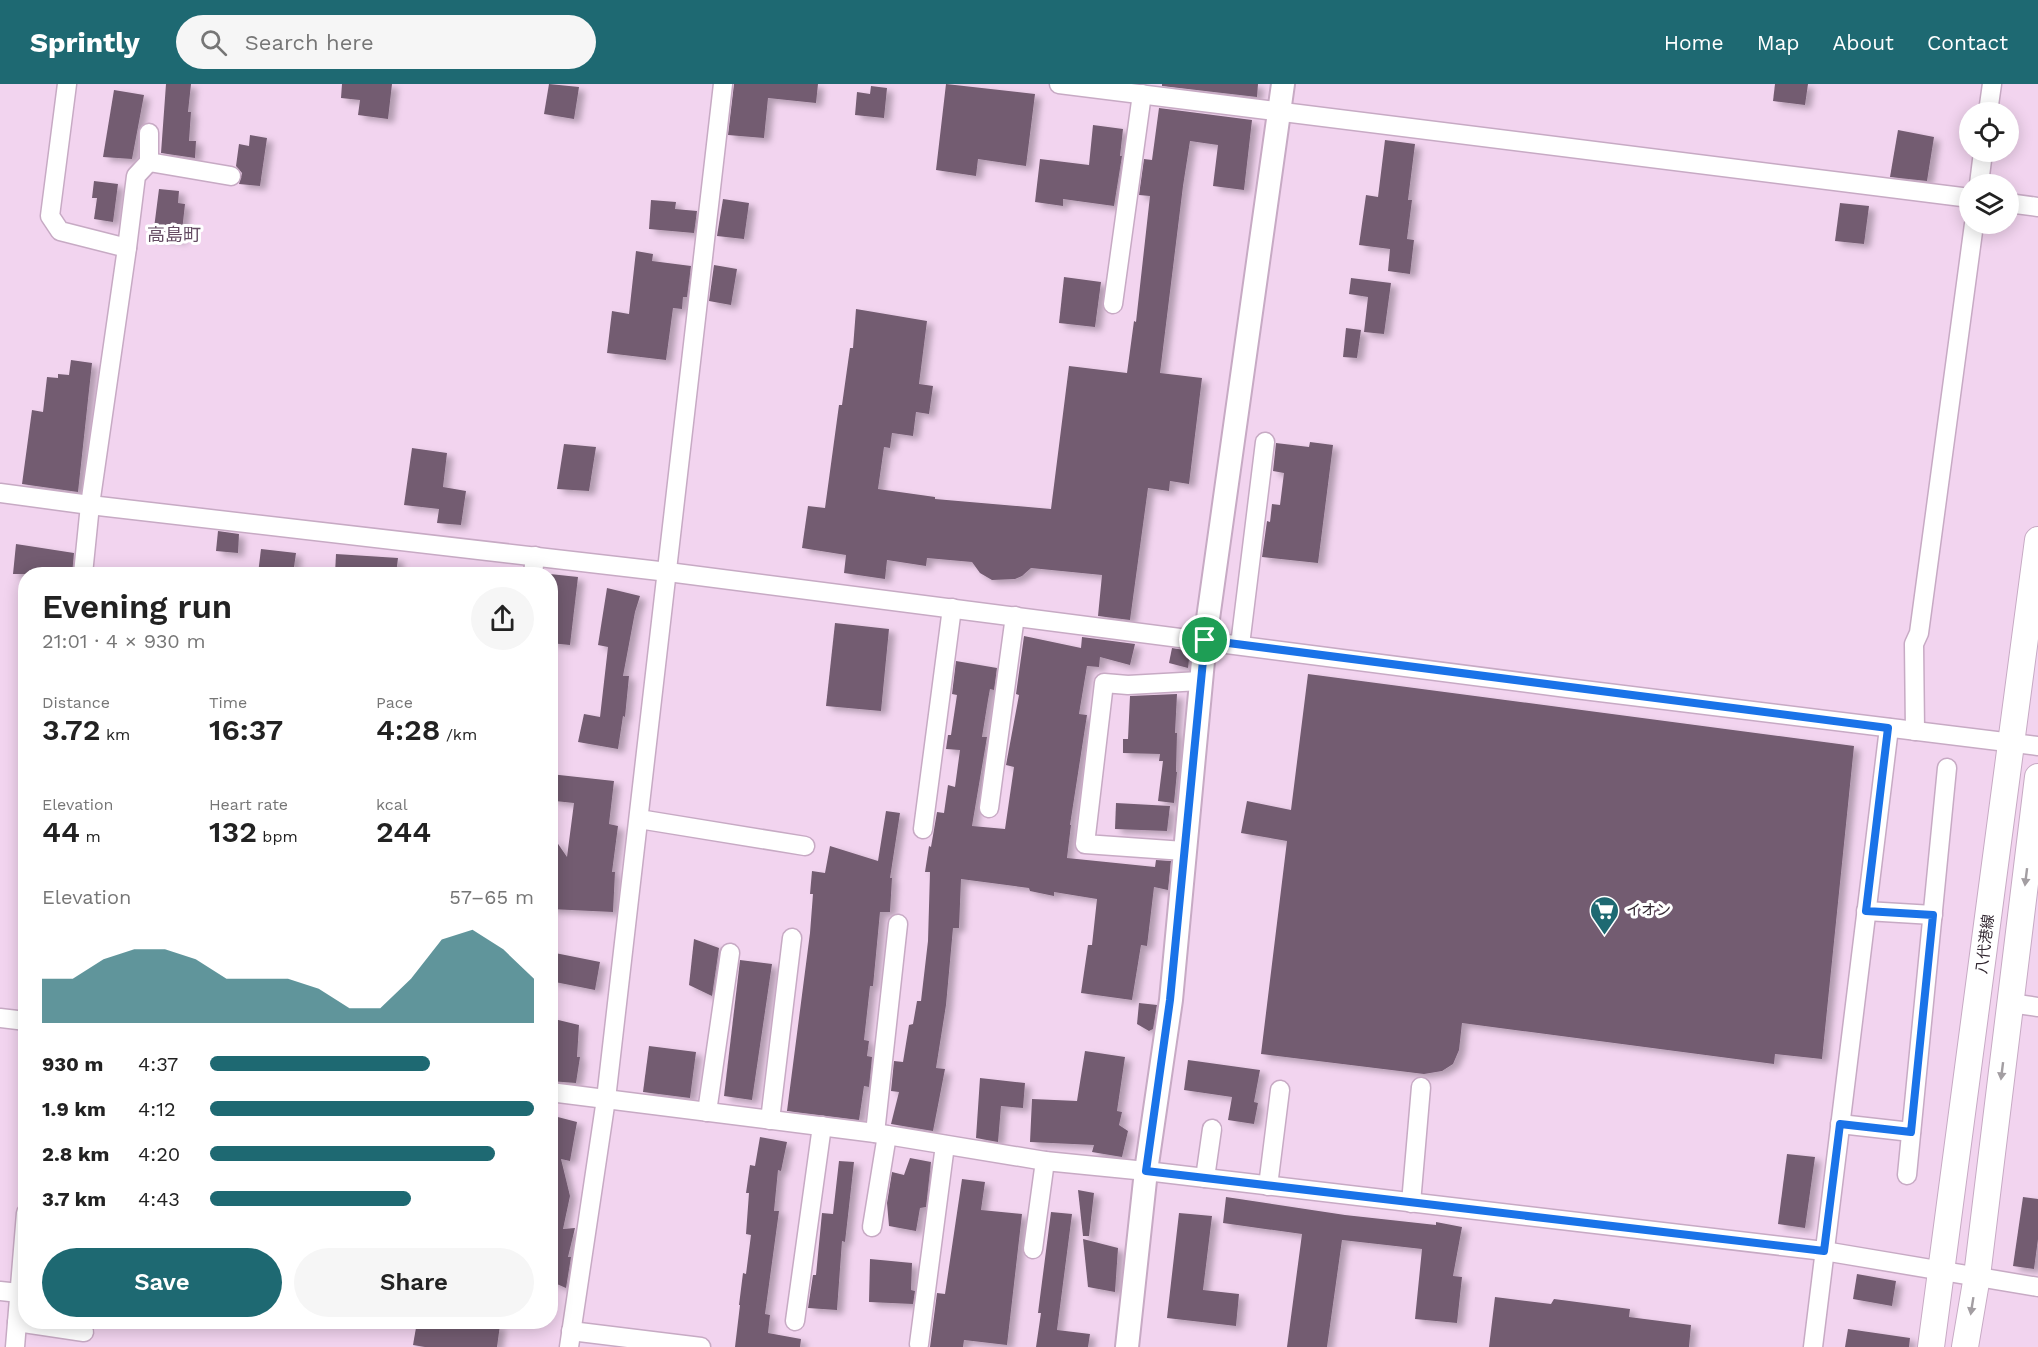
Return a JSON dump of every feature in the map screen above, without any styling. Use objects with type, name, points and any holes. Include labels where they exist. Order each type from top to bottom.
[{"type":"main road","name":"八代港線","points":[[1931,1347],[2038,540]]},
{"type":"main road","points":[[1965,1347],[1977,1276],[2038,777]]},
{"type":"street","points":[[67,84],[50,216],[60,231],[127,248]]},
{"type":"street","points":[[701,1347],[570,1339],[606,1099],[723,84]]},
{"type":"street","points":[[1059,84],[1142,94],[1192,92],[1280,112],[1959,197]]},
{"type":"street","points":[[1127,1347],[1146,1171],[1170,1000],[1205,640],[1283,84]]},
{"type":"street","points":[[1989,102],[1992,84]]},
{"type":"street","points":[[1113,304],[1142,94]]},
{"type":"street","points":[[84,567],[90,505],[136,176],[149,162],[149,133]]},
{"type":"street","points":[[149,162],[231,176]]},
{"type":"street","points":[[2019,204],[2038,207]]},
{"type":"street","points":[[1915,731],[1914,644],[1919,633],[1973,234]]},
{"type":"street","points":[[1240,645],[1265,442]]},
{"type":"street","points":[[0,493],[534,565],[668,572],[2038,746]]},
{"type":"street","points":[[923,829],[952,608]]},
{"type":"street","points":[[989,808],[1015,616]]},
{"type":"street","points":[[1184,851],[1085,844],[1104,683],[1128,685],[1200,681]]},
{"type":"street","points":[[1813,1347],[1888,728]]},
{"type":"street","points":[[1907,1175],[1947,768]]},
{"type":"street","points":[[639,819],[805,846]]},
{"type":"street","points":[[1866,911],[1933,915]]},
{"type":"street","points":[[872,1227],[898,924]]},
{"type":"street","points":[[770,1120],[792,938]]},
{"type":"street","points":[[707,1112],[730,953]]},
{"type":"street","points":[[2010,1003],[2038,1007]]},
{"type":"street","points":[[0,1018],[18,1020]]},
{"type":"street","points":[[1411,1203],[1422,1087]]},
{"type":"street","points":[[1268,1186],[1280,1090]]},
{"type":"street","points":[[558,1093],[881,1134],[1045,1161],[1824,1251],[2038,1287]]},
{"type":"street","points":[[1840,1124],[1911,1132]]},
{"type":"street","points":[[795,1321],[822,1126]]},
{"type":"street","points":[[1205,1178],[1212,1129]]},
{"type":"street","points":[[919,1344],[945,1145]]},
{"type":"street","points":[[1033,1250],[1045,1161]]},
{"type":"street","points":[[0,1291],[18,1293]]},
{"type":"street","points":[[15,1347],[18,1308]]},
{"type":"street","points":[[64,1329],[84,1332]]},
{"type":"building","points":[[166,84],[191,84],[188,112],[191,112],[189,141],[196,141],[195,158],[161,153]]},
{"type":"building","points":[[342,84],[392,84],[388,119],[358,115],[360,100],[341,98]]},
{"type":"building","points":[[549,84],[579,87],[574,119],[544,114]]},
{"type":"building","points":[[734,84],[818,84],[816,103],[768,98],[764,138],[728,135]]},
{"type":"building","points":[[946,84],[1035,94],[1026,166],[978,159],[976,176],[936,170]]},
{"type":"building","points":[[1162,84],[1258,84],[1257,97],[1162,86]]},
{"type":"building","points":[[1775,84],[1808,84],[1805,105],[1773,101]]},
{"type":"building","points":[[871,86],[887,88],[884,118],[855,115],[857,92],[870,94]]},
{"type":"building","points":[[114,90],[144,95],[132,159],[103,157]]},
{"type":"building","points":[[1159,108],[1252,120],[1244,190],[1213,186],[1218,145],[1190,141],[1160,373],[1202,378],[1189,484],[1170,481],[1169,491],[1148,488],[1130,620],[1098,616],[1102,575],[1031,568],[1015,579],[992,580],[980,573],[972,562],[927,558],[926,566],[887,560],[885,579],[844,573],[846,555],[802,548],[808,506],[825,508],[839,405],[842,405],[850,348],[853,348],[856,309],[927,321],[919,384],[933,386],[929,414],[916,412],[913,436],[892,433],[890,448],[884,447],[878,489],[935,497],[935,499],[1051,509],[1069,366],[1127,373],[1134,321],[1136,322],[1150,196],[1139,195],[1144,159],[1152,160]]},
{"type":"building","points":[[1093,125],[1123,129],[1120,156],[1122,156],[1114,206],[1063,199],[1063,206],[1035,202],[1040,159],[1089,165]]},
{"type":"building","points":[[1898,130],[1934,137],[1927,181],[1890,177]]},
{"type":"building","points":[[250,135],[267,138],[260,186],[239,184],[242,173],[236,166],[239,144],[249,146]]},
{"type":"building","points":[[1385,140],[1415,144],[1408,200],[1412,200],[1407,239],[1414,240],[1410,274],[1388,271],[1390,249],[1359,245],[1366,195],[1378,197]]},
{"type":"building","points":[[94,181],[118,184],[113,222],[94,219],[97,198],[92,198]]},
{"type":"building","points":[[159,189],[179,191],[178,203],[185,204],[181,240],[153,236]]},
{"type":"building","points":[[723,199],[749,203],[744,239],[717,236]]},
{"type":"building","points":[[651,200],[676,202],[675,209],[697,211],[694,233],[649,229]]},
{"type":"building","points":[[1840,203],[1869,206],[1864,244],[1835,241]]},
{"type":"building","points":[[636,251],[653,254],[652,261],[691,266],[687,297],[683,297],[682,309],[673,308],[666,360],[607,353],[612,311],[629,314]]},
{"type":"building","points":[[714,265],[737,269],[731,305],[709,301]]},
{"type":"building","points":[[1064,277],[1101,282],[1095,327],[1059,323]]},
{"type":"building","points":[[1351,278],[1391,283],[1384,334],[1364,332],[1368,297],[1349,294]]},
{"type":"building","points":[[1346,328],[1361,330],[1357,358],[1343,357]]},
{"type":"building","points":[[71,360],[92,363],[78,492],[22,484],[32,410],[43,412],[47,377],[58,378],[58,374],[69,375]]},
{"type":"building","points":[[1310,442],[1333,445],[1318,563],[1262,557],[1267,521],[1270,522],[1272,504],[1280,505],[1284,473],[1273,471],[1276,443],[1309,447]]},
{"type":"building","points":[[564,444],[596,447],[589,491],[557,489]]},
{"type":"building","points":[[412,448],[447,453],[443,487],[466,491],[461,525],[437,523],[439,509],[404,505]]},
{"type":"building","points":[[218,531],[239,534],[238,553],[216,551]]},
{"type":"building","points":[[16,544],[74,553],[73,567],[18,567],[18,574],[13,574]]},
{"type":"building","points":[[261,549],[296,553],[294,567],[259,567]]},
{"type":"building","points":[[336,554],[398,558],[397,567],[335,567]]},
{"type":"building","points":[[558,575],[578,577],[570,645],[558,644]]},
{"type":"building","points":[[607,588],[640,596],[623,676],[629,676],[625,717],[623,716],[618,749],[578,742],[584,714],[600,717],[608,647],[598,645]]},
{"type":"building","points":[[835,623],[889,629],[881,711],[826,706]]},
{"type":"building","points":[[1024,636],[1081,648],[1082,637],[1135,644],[1130,665],[1100,657],[1099,667],[1087,666],[1079,714],[1087,715],[1067,858],[1155,867],[1156,860],[1171,861],[1168,890],[1154,887],[1147,946],[1141,945],[1132,1000],[1081,993],[1088,945],[1092,945],[1097,899],[1054,892],[1054,896],[1030,891],[1029,888],[961,879],[959,928],[953,928],[946,1005],[936,1068],[945,1069],[933,1131],[891,1124],[899,1092],[891,1091],[894,1061],[903,1062],[909,1025],[913,1024],[917,1001],[921,1001],[928,941],[930,872],[925,872],[929,846],[931,847],[937,812],[944,813],[948,785],[955,787],[960,750],[946,749],[948,735],[951,735],[957,695],[952,694],[956,661],[997,668],[994,690],[990,689],[982,737],[987,737],[972,826],[1005,829],[1014,767],[1006,765],[1019,695],[1016,694]]},
{"type":"building","points":[[1172,648],[1190,651],[1188,668],[1169,663]]},
{"type":"building","points":[[1308,674],[1854,746],[1822,1059],[1775,1054],[1774,1064],[1462,1023],[1459,1050],[1453,1064],[1442,1071],[1424,1074],[1261,1054],[1287,841],[1241,833],[1247,801],[1291,810]]},
{"type":"building","points":[[1177,694],[1175,733],[1177,733],[1177,772],[1174,803],[1158,801],[1163,761],[1159,761],[1160,754],[1123,753],[1123,739],[1128,739],[1130,696]]},
{"type":"building","points":[[558,775],[614,781],[609,824],[618,826],[612,872],[615,872],[613,912],[558,909],[558,844],[567,857],[574,803],[558,801]]},
{"type":"building","points":[[1116,803],[1170,806],[1167,831],[1115,829]]},
{"type":"building","points":[[886,811],[900,813],[890,878],[892,878],[890,912],[880,912],[873,986],[870,986],[864,1040],[869,1041],[867,1056],[872,1057],[869,1087],[864,1086],[859,1120],[787,1111],[810,933],[812,871],[825,873],[830,846],[878,861]]},
{"type":"building","points":[[694,939],[719,948],[712,996],[689,985]]},
{"type":"building","points":[[558,954],[600,962],[595,990],[558,983]]},
{"type":"building","points":[[740,960],[772,964],[752,1100],[724,1096]]},
{"type":"building","points":[[1139,1003],[1157,1005],[1153,1029],[1149,1031],[1137,1024]]},
{"type":"building","points":[[558,1020],[579,1025],[577,1057],[580,1057],[576,1083],[558,1082]]},
{"type":"building","points":[[649,1046],[696,1052],[690,1098],[643,1092]]},
{"type":"building","points":[[1085,1051],[1125,1057],[1117,1111],[1122,1112],[1119,1125],[1128,1131],[1122,1157],[1092,1152],[1094,1145],[1030,1142],[1032,1099],[1077,1101]]},
{"type":"building","points":[[1188,1060],[1260,1070],[1254,1102],[1258,1103],[1254,1124],[1228,1120],[1232,1097],[1184,1090]]},
{"type":"building","points":[[980,1078],[1025,1083],[1023,1108],[1001,1106],[998,1142],[976,1138]]},
{"type":"building","points":[[558,1117],[577,1122],[570,1161],[561,1159],[570,1196],[563,1229],[575,1228],[568,1257],[571,1257],[566,1288],[558,1284]]},
{"type":"building","points":[[760,1137],[787,1142],[781,1171],[778,1170],[774,1211],[779,1211],[765,1314],[770,1315],[768,1333],[801,1339],[800,1347],[735,1347],[743,1273],[746,1274],[751,1235],[746,1234],[749,1193],[746,1193],[750,1165],[755,1166]]},
{"type":"building","points":[[1787,1154],[1815,1157],[1805,1228],[1778,1224]]},
{"type":"building","points":[[910,1158],[931,1162],[926,1207],[920,1208],[916,1231],[889,1226],[887,1203],[892,1172],[904,1175]]},
{"type":"building","points":[[839,1161],[854,1162],[845,1242],[842,1241],[837,1310],[808,1308],[813,1275],[816,1275],[822,1213],[833,1214]]},
{"type":"building","points":[[962,1179],[985,1182],[981,1210],[1022,1214],[1007,1345],[964,1340],[963,1347],[930,1347],[937,1293],[945,1294]]},
{"type":"building","points":[[1078,1190],[1094,1193],[1089,1236],[1083,1236]]},
{"type":"building","points":[[1226,1197],[1345,1215],[1436,1225],[1436,1222],[1462,1227],[1453,1276],[1462,1277],[1457,1323],[1415,1319],[1422,1249],[1342,1240],[1327,1347],[1287,1347],[1302,1234],[1223,1223]]},
{"type":"building","points":[[2023,1197],[2038,1199],[2038,1239],[2034,1269],[2013,1266]]},
{"type":"building","points":[[1051,1212],[1072,1214],[1057,1330],[1090,1334],[1088,1347],[1036,1347]]},
{"type":"building","points":[[1179,1213],[1212,1216],[1203,1290],[1239,1294],[1236,1326],[1167,1318]]},
{"type":"building","points":[[1083,1239],[1118,1248],[1115,1292],[1088,1287]]},
{"type":"building","points":[[870,1259],[912,1263],[911,1290],[915,1291],[913,1304],[869,1302]]},
{"type":"building","points":[[1857,1274],[1896,1281],[1892,1306],[1853,1299]]},
{"type":"building","points":[[1495,1297],[1551,1304],[1554,1299],[1630,1309],[1629,1317],[1691,1325],[1689,1347],[1489,1347]]},
{"type":"building","points":[[416,1329],[499,1329],[497,1347],[413,1345]]},
{"type":"building","points":[[1848,1329],[1910,1338],[1909,1347],[1845,1347]]},
{"type":"place","name":"イオン","points":[[1605,936]]},
{"type":"district","name":"高島町","points":[[174,235]]},
{"type":"route","points":[[1205,640],[1888,728],[1866,911],[1933,915],[1911,1132],[1840,1124],[1824,1251],[1146,1171],[1170,1000],[1205,640]]}]
